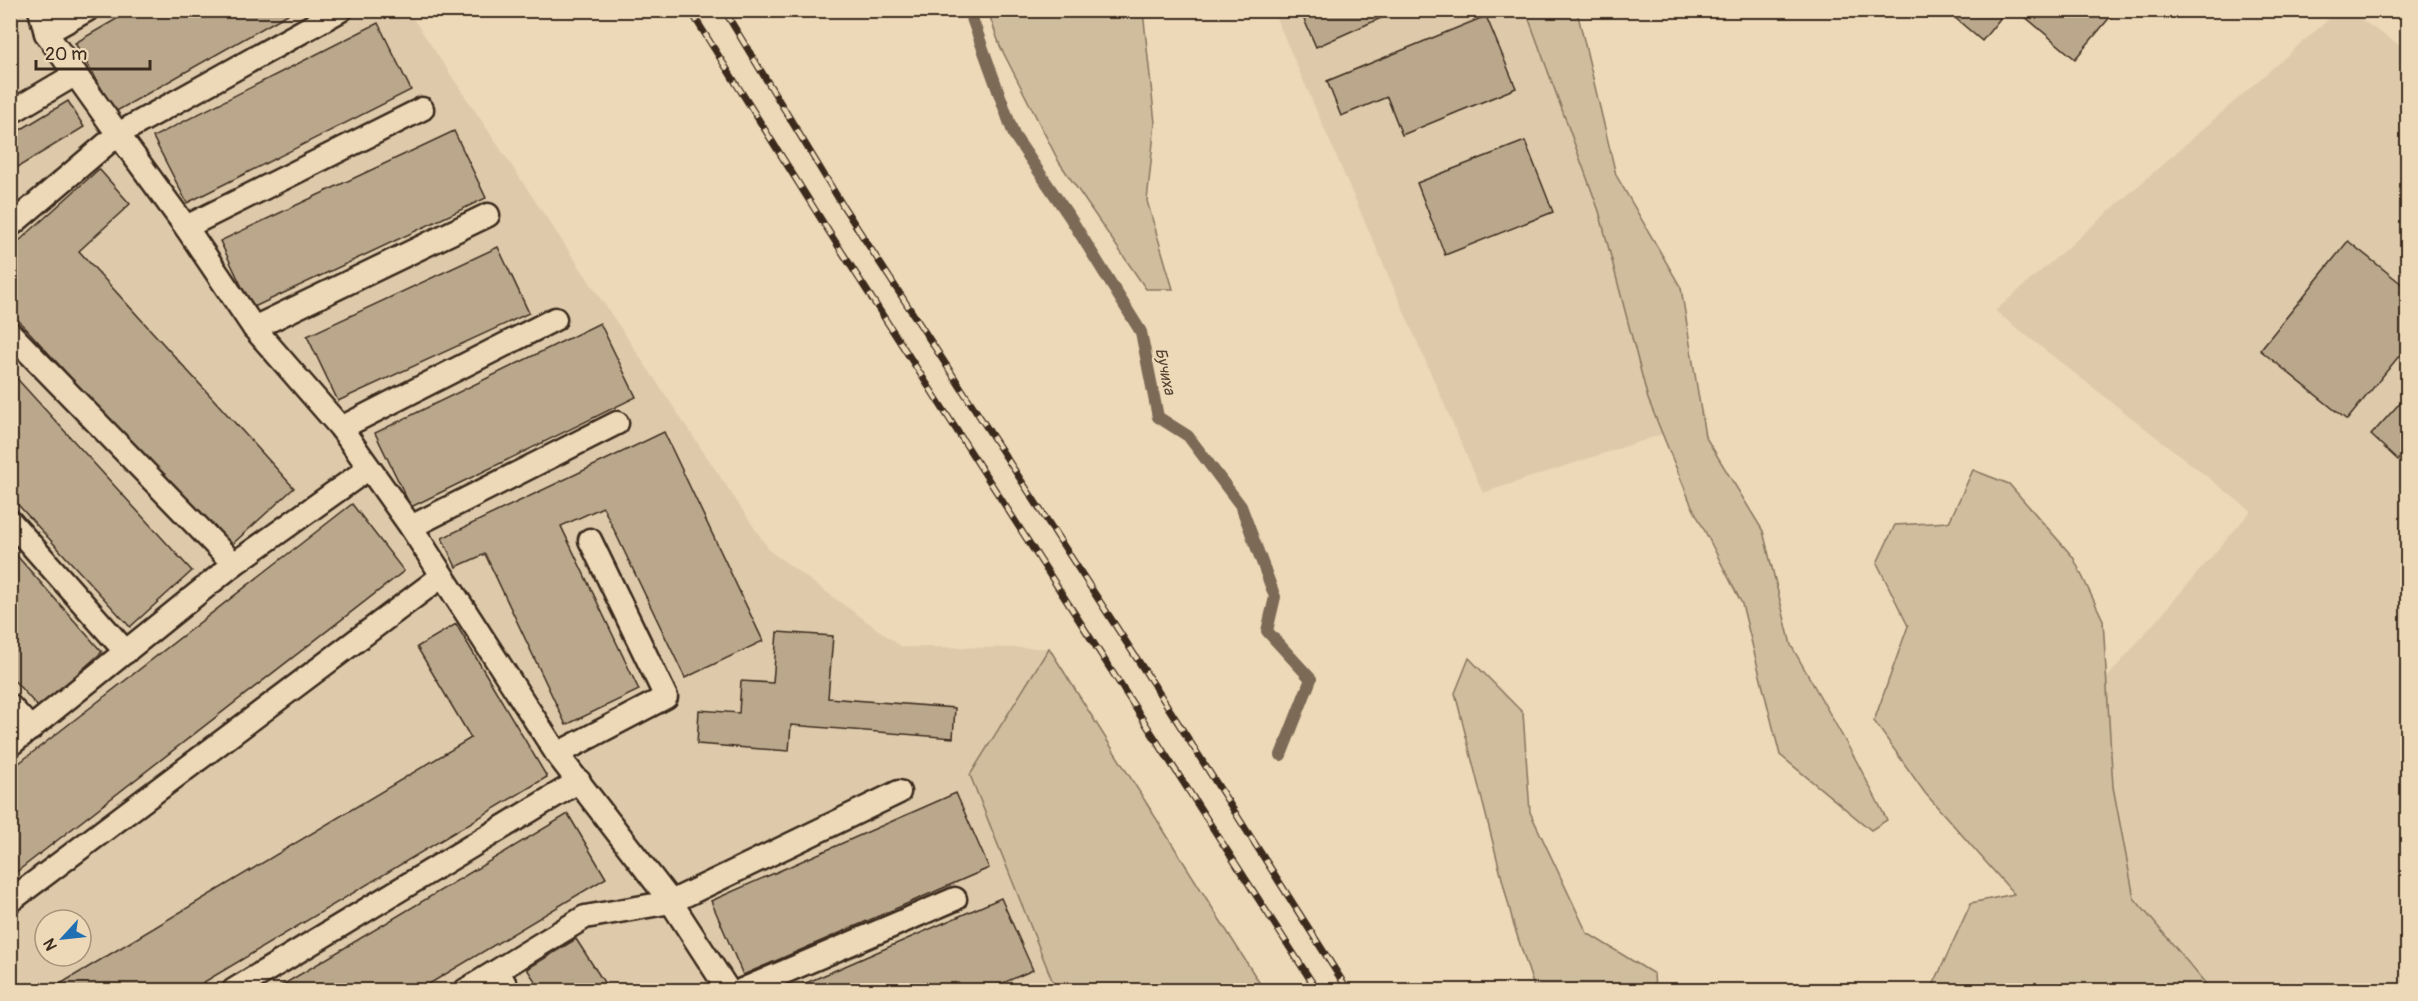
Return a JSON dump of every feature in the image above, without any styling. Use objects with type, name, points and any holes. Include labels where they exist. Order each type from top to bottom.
[{"type":"lane","points":[[40,10],[46,33],[186,227],[254,328],[341,428],[411,527],[557,754],[671,902],[728,990]]},
{"type":"lane","points":[[46,33],[87,10]]},
{"type":"lane","points":[[10,226],[118,134],[341,10]]},
{"type":"lane","points":[[10,114],[76,74]]},
{"type":"lane","points":[[186,227],[422,109]]},
{"type":"lane","points":[[254,328],[488,215]]},
{"type":"lane","points":[[341,428],[555,319]]},
{"type":"lane","points":[[10,333],[234,564]]},
{"type":"lane","points":[[411,527],[617,423]]},
{"type":"lane","points":[[10,746],[234,564],[369,468]]},
{"type":"lane","points":[[10,521],[126,652]]},
{"type":"lane","points":[[557,754],[666,697],[590,540]]},
{"type":"lane","points":[[10,901],[442,576]]},
{"type":"lane","points":[[10,706],[31,729]]},
{"type":"lane","points":[[234,990],[579,781]]},
{"type":"lane","points":[[466,990],[503,981],[585,917],[671,902],[899,792]]},
{"type":"lane","points":[[742,990],[955,899]]},
{"type":"shaded area","points":[[10,11],[408,11],[770,551],[902,647],[1049,648],[970,776],[1056,990],[11,990]]},
{"type":"shaded area","points":[[988,11],[1143,11],[1155,123],[1147,201],[1173,289],[1146,289],[1059,162],[1000,46]]},
{"type":"shaded area","points":[[1273,11],[1546,11],[1706,420],[1483,493]]},
{"type":"shaded area","points":[[1526,11],[1577,11],[1616,175],[1681,288],[1705,436],[1763,531],[1791,645],[1887,820],[1871,830],[1780,755],[1742,604],[1691,504],[1648,399],[1599,211]]},
{"type":"shaded area","points":[[2338,11],[2348,11],[2407,50],[2407,990],[2159,990],[1976,829],[2251,511],[1995,311]]},
{"type":"shaded area","points":[[1973,470],[2009,484],[2073,557],[2103,620],[2113,787],[2134,898],[2211,990],[1931,990],[1971,903],[2014,894],[1925,793],[1874,721],[1908,626],[1877,563],[1895,525],[1949,522]]},
{"type":"shaded area","points":[[1049,648],[1264,990],[1056,990],[970,775]]},
{"type":"shaded area","points":[[1469,658],[1523,713],[1530,812],[1587,933],[1654,974],[1655,990],[1535,990],[1514,926],[1455,693]]},
{"type":"building","points":[[132,10],[295,10],[115,112],[75,43]]},
{"type":"building","points":[[1300,10],[1399,10],[1316,47]]},
{"type":"building","points":[[1946,10],[2007,10],[1982,41]]},
{"type":"building","points":[[2017,10],[2116,10],[2075,59]]},
{"type":"building","points":[[1486,16],[1516,88],[1402,135],[1387,97],[1341,116],[1327,81]]},
{"type":"building","points":[[378,23],[411,90],[187,203],[153,137]]},
{"type":"building","points":[[68,101],[84,127],[10,172],[10,136]]},
{"type":"building","points":[[454,131],[486,198],[252,308],[220,241]]},
{"type":"building","points":[[1525,141],[1553,212],[1445,255],[1417,183]]},
{"type":"building","points":[[99,169],[130,204],[79,251],[294,488],[227,549],[10,311],[10,249]]},
{"type":"building","points":[[2348,241],[2408,289],[2408,345],[2347,420],[2260,350]]},
{"type":"building","points":[[498,247],[529,313],[338,401],[307,336]]},
{"type":"building","points":[[600,323],[636,397],[411,507],[375,433]]},
{"type":"building","points":[[10,371],[192,571],[130,627],[10,496]]},
{"type":"building","points":[[2408,394],[2408,449],[2398,460],[2371,435]]},
{"type":"building","points":[[664,432],[763,641],[685,678],[603,507],[561,526],[639,690],[566,725],[485,554],[456,567],[442,538]]},
{"type":"building","points":[[352,504],[404,571],[10,877],[10,770]]},
{"type":"building","points":[[10,548],[102,652],[39,708],[10,676]]},
{"type":"building","points":[[456,624],[547,777],[191,990],[50,990],[87,968],[93,968],[93,964],[471,738],[417,647]]},
{"type":"building","points":[[777,632],[833,636],[828,698],[955,708],[953,738],[791,725],[789,751],[697,744],[699,710],[739,713],[741,681],[773,683]]},
{"type":"building","points":[[956,793],[989,868],[743,975],[711,901]]},
{"type":"building","points":[[568,814],[606,878],[419,990],[274,990]]},
{"type":"building","points":[[1001,898],[1033,970],[987,990],[790,990]]},
{"type":"building","points":[[576,939],[609,990],[541,990],[527,969]]},
{"type":"waterway","name":"Бучиха","points":[[969,10],[1014,135],[1071,219],[1141,332],[1158,417],[1188,436],[1241,506],[1275,597],[1267,631],[1311,679],[1281,755]]},
{"type":"railway","points":[[690,10],[824,224],[1317,990]]},
{"type":"railway","points":[[724,10],[843,206],[1154,685],[1348,990]]}]
